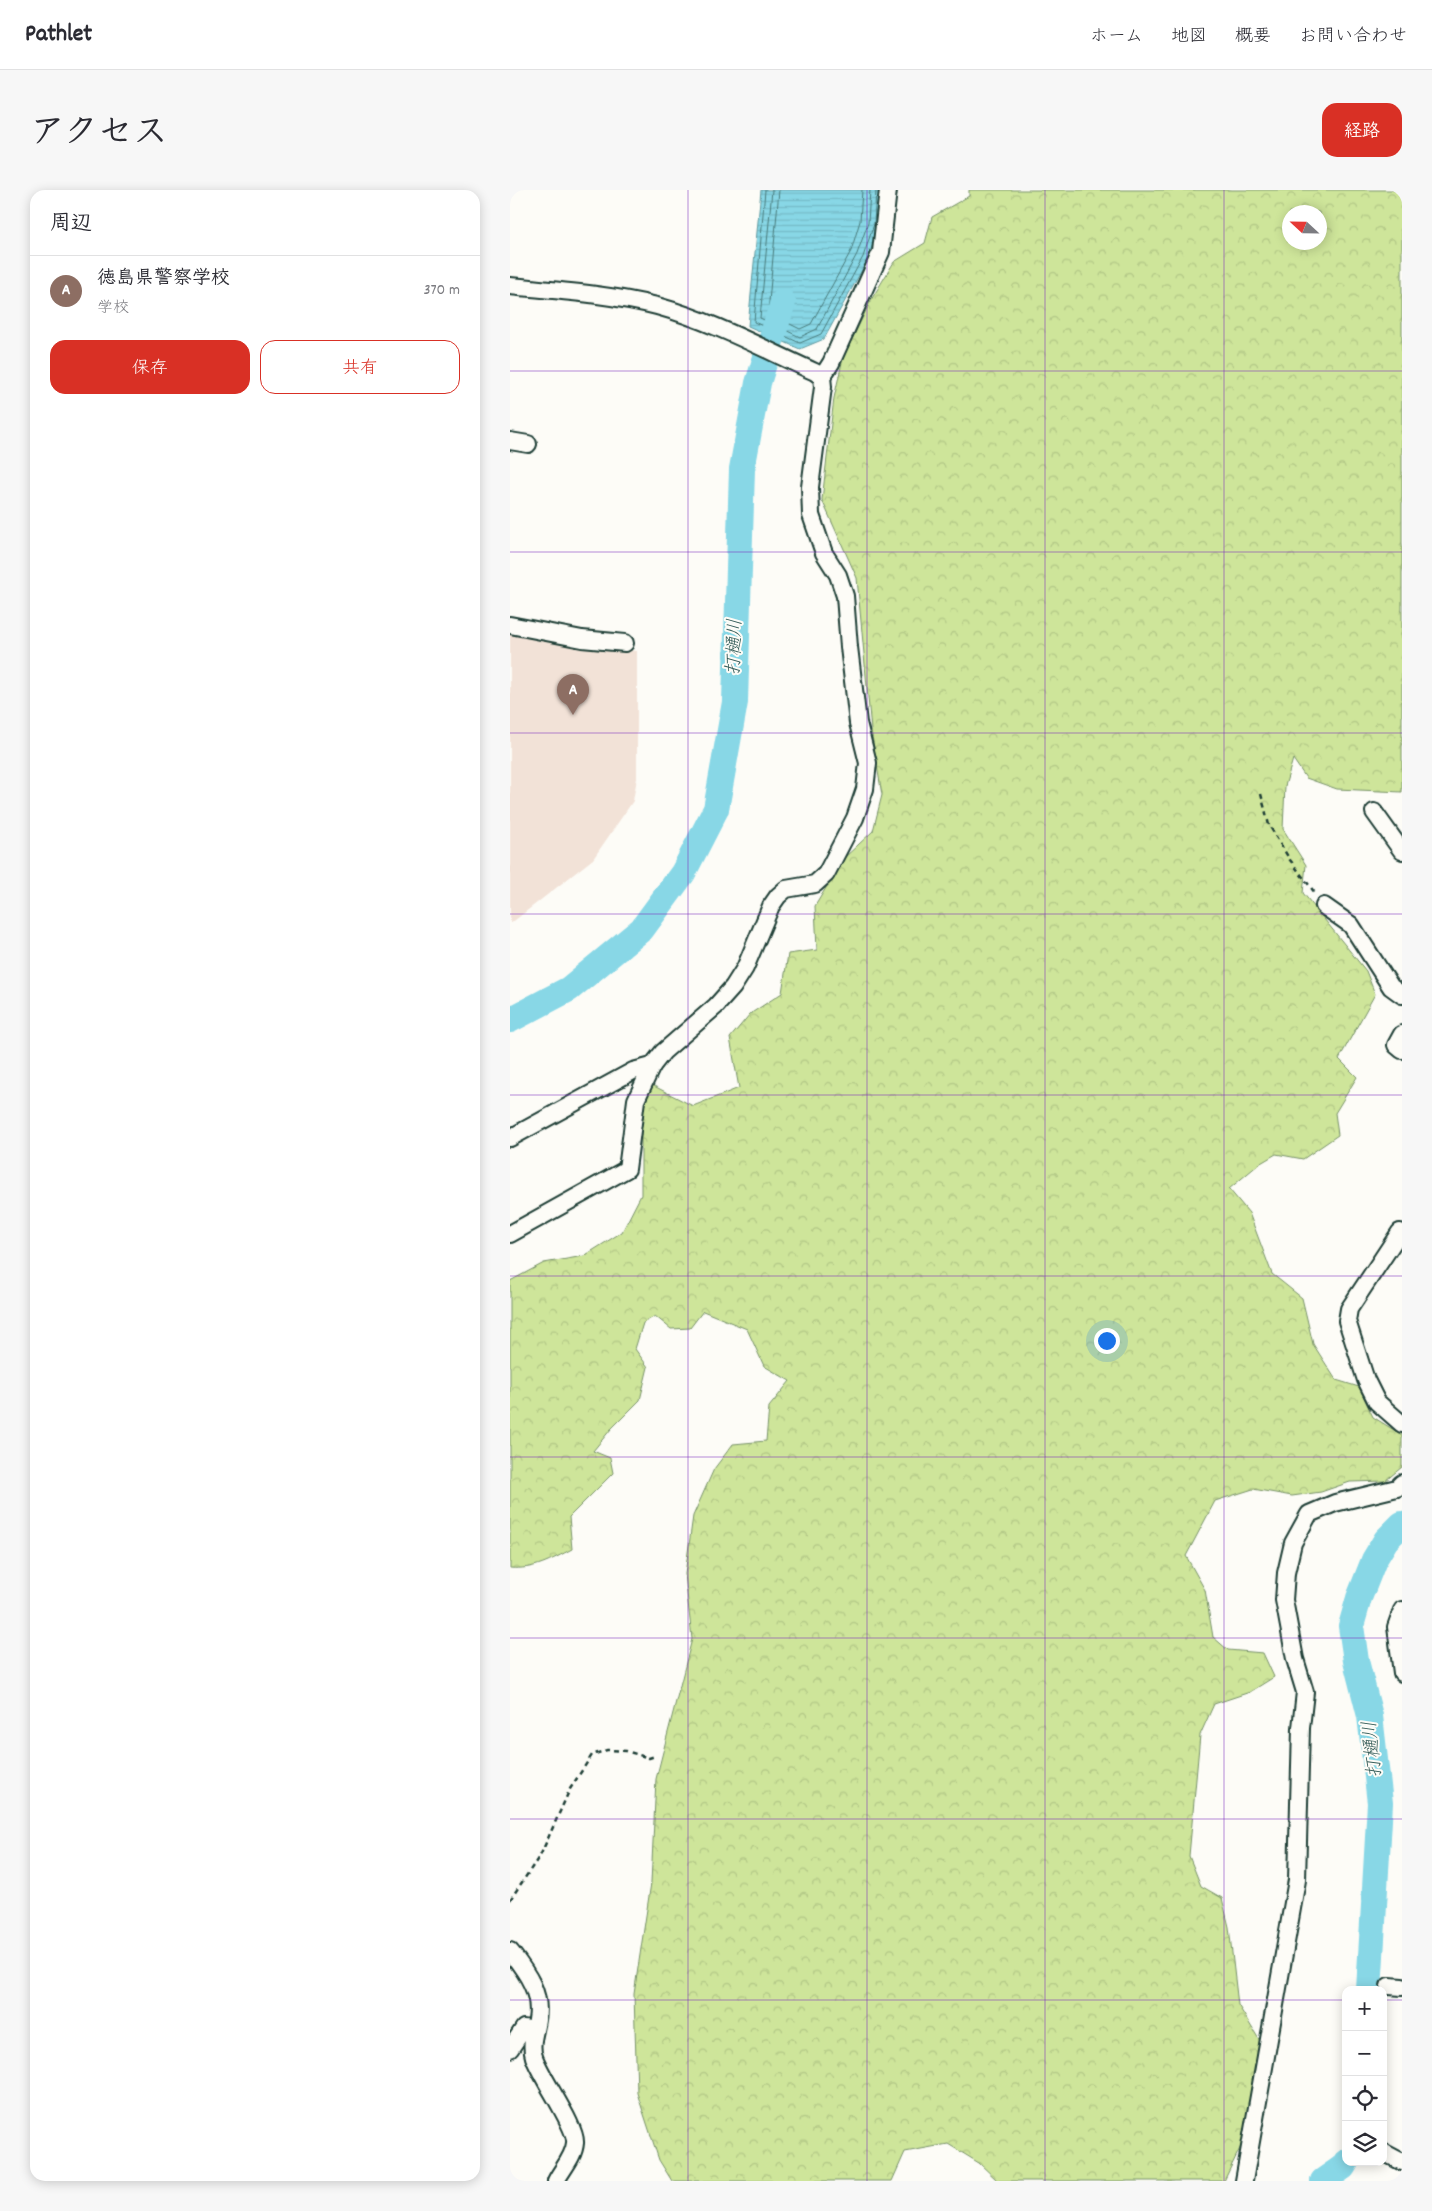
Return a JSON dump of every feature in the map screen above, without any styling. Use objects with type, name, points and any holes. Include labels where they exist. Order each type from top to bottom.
[{"type":"street","points":[[510,1234],[627,1169],[636,1100],[652,1066],[663,1052],[716,1006],[732,987],[745,968],[771,906],[778,896],[786,889],[816,884],[826,874],[855,818],[865,789],[868,763],[858,723],[845,596],[838,575],[824,553],[811,515],[810,487],[823,387],[822,377],[831,363],[881,252],[888,190]]},
{"type":"street","points":[[510,286],[610,298],[657,306],[696,319],[822,377]]},
{"type":"street","points":[[510,441],[528,444]]},
{"type":"street","points":[[510,625],[582,639],[625,643]]},
{"type":"street","points":[[1374,812],[1402,851]]},
{"type":"street","points":[[1324,906],[1351,925],[1391,987],[1402,995]]},
{"type":"street","points":[[1402,1034],[1396,1045],[1402,1050]]},
{"type":"street","points":[[510,1138],[633,1071],[652,1066]]},
{"type":"street","points":[[1401,1232],[1349,1309],[1347,1321],[1366,1380],[1377,1402],[1402,1424]]},
{"type":"street","points":[[1244,2181],[1297,1880],[1300,1728],[1305,1692],[1295,1659],[1284,1600],[1286,1572],[1293,1543],[1309,1514],[1335,1502],[1397,1488],[1402,1483]]},
{"type":"street","points":[[1402,1610],[1399,1628],[1402,1673]]},
{"type":"street","points":[[510,1951],[529,1976],[539,2005],[532,2042],[534,2056],[541,2073],[571,2127],[576,2142],[556,2181]]},
{"type":"street","points":[[510,2049],[524,2028],[534,2031]]},
{"type":"street","points":[[1387,2154],[1402,2162]]},
{"type":"path","points":[[1262,794],[1269,825],[1290,860],[1324,906]]},
{"type":"path","points":[[510,1900],[541,1854],[570,1789],[592,1756],[607,1750],[626,1751],[649,1758],[656,1756]]},
{"type":"shaded area","points":[[510,631],[576,644],[637,651],[637,778],[633,801],[593,859],[510,924]]},
{"type":"green space","points":[[969,190],[1402,190],[1402,792],[1337,789],[1306,778],[1293,759],[1285,786],[1283,829],[1306,865],[1303,893],[1366,971],[1375,994],[1339,1059],[1357,1077],[1335,1113],[1338,1135],[1303,1159],[1276,1154],[1259,1164],[1229,1189],[1249,1213],[1272,1274],[1302,1298],[1313,1344],[1336,1380],[1359,1387],[1373,1417],[1402,1435],[1402,1467],[1385,1481],[1350,1482],[1321,1492],[1292,1496],[1253,1489],[1215,1501],[1186,1556],[1205,1590],[1213,1637],[1228,1650],[1263,1653],[1274,1677],[1250,1692],[1214,1704],[1200,1735],[1189,1856],[1201,1886],[1222,1898],[1229,1927],[1238,2005],[1260,2041],[1245,2138],[1224,2181],[998,2181],[979,2163],[948,2144],[905,2152],[892,2181],[672,2181],[659,2160],[637,2093],[634,1994],[651,1883],[656,1779],[692,1639],[685,1574],[693,1516],[714,1469],[733,1444],[766,1441],[769,1407],[790,1381],[764,1366],[747,1329],[703,1311],[690,1328],[671,1329],[655,1316],[643,1323],[635,1349],[648,1367],[640,1400],[611,1429],[593,1451],[610,1458],[613,1473],[569,1517],[572,1549],[535,1566],[510,1568],[510,1281],[544,1263],[584,1256],[622,1232],[641,1195],[641,1119],[650,1084],[693,1106],[739,1088],[730,1038],[750,1014],[782,993],[788,954],[817,950],[815,906],[844,858],[873,831],[882,795],[871,730],[857,578],[822,500],[834,398],[843,358],[871,300],[894,262],[925,243],[932,217],[969,196]]},
{"type":"water","points":[[761,190],[881,190],[879,225],[868,259],[824,339],[800,349],[748,326]]},
{"type":"waterway","name":"打樋川","points":[[510,1020],[569,989],[642,929],[683,873],[716,809],[735,702],[742,469],[758,383],[783,302]]},
{"type":"waterway","name":"打樋川","points":[[1369,1986],[1380,1803],[1370,1716],[1356,1661],[1351,1626],[1359,1598],[1374,1560],[1386,1540],[1402,1524]]},
{"type":"waterway","name":"打樋川","points":[[1323,2181],[1344,2166]]},
{"type":"place","name":"徳島県警察学校","points":[[573,715]]}]
